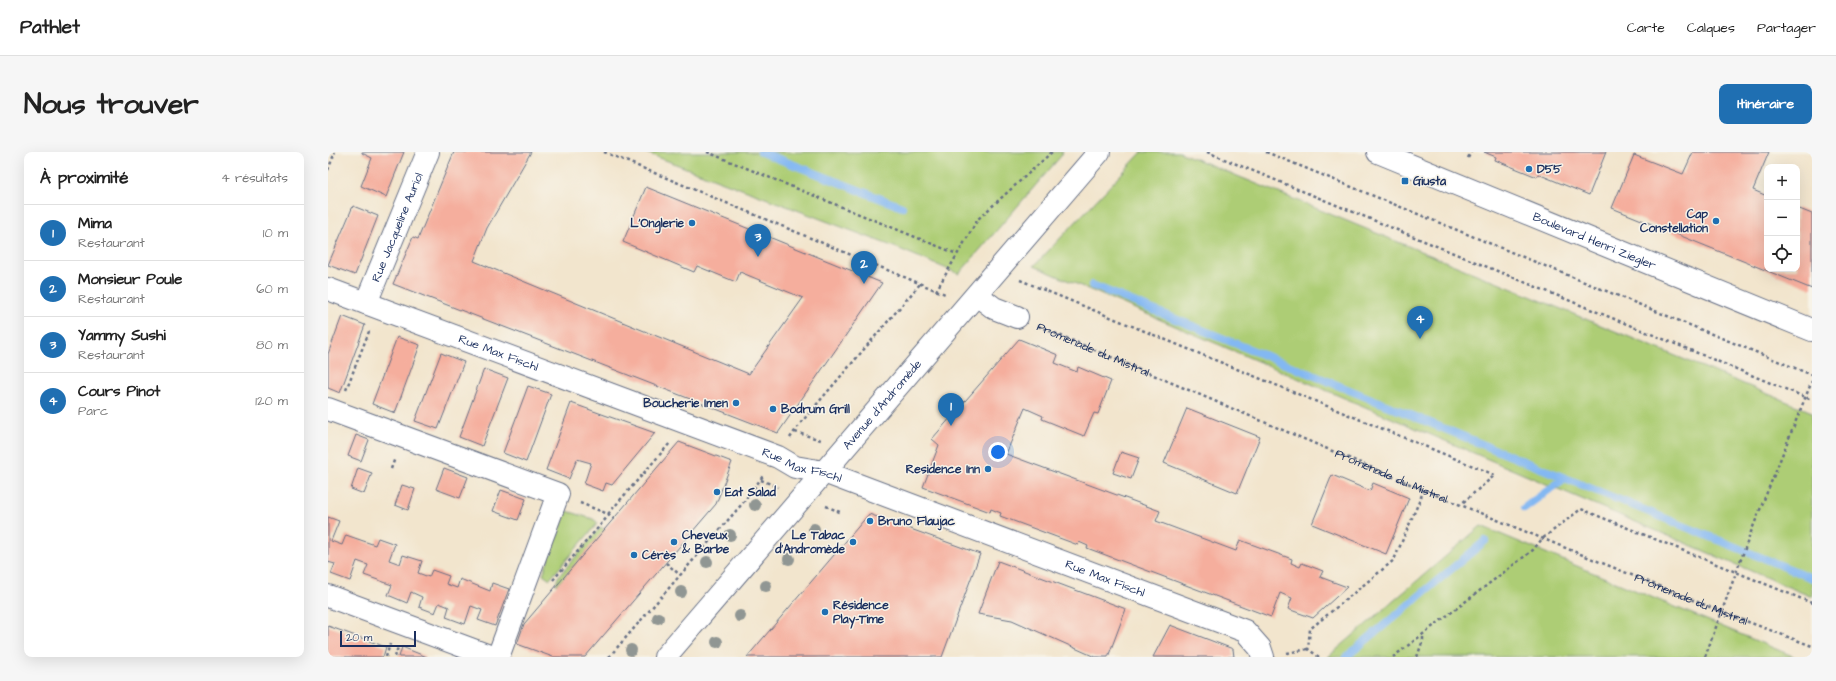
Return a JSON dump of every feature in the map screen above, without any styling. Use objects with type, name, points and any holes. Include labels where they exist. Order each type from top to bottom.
[{"type":"street","name":"Rue Jacqueline Auriol","points":[[366,303],[428,152]]},
{"type":"street","name":"Avenue d'Andromède","points":[[665,657],[1099,152]]},
{"type":"street","name":"Boulevard Henri Ziegler","points":[[1378,152],[1812,330]]},
{"type":"street","name":"Rue Max Fischl","points":[[328,289],[778,457],[795,467],[824,472],[1246,630],[1260,648],[1263,657]]},
{"type":"street","points":[[973,299],[1017,318]]},
{"type":"street","points":[[332,411],[558,494],[498,657]]},
{"type":"street","points":[[328,596],[492,657]]},
{"type":"path","points":[[328,170],[335,152]]},
{"type":"path","points":[[604,152],[936,291],[973,299]]},
{"type":"path","points":[[707,152],[957,254]]},
{"type":"path","points":[[936,291],[978,219],[1052,152]]},
{"type":"path","points":[[1207,152],[1812,400]]},
{"type":"path","points":[[1266,152],[1812,375]]},
{"type":"path","points":[[1468,158],[1471,152]]},
{"type":"path","points":[[1018,279],[1495,474],[1461,504]]},
{"type":"path","points":[[799,425],[920,284]]},
{"type":"path","name":"Promenade du Mistral","points":[[1017,318],[1542,539],[1722,612],[1812,646]]},
{"type":"path","points":[[332,411],[372,323]]},
{"type":"path","points":[[1705,657],[1751,532],[1812,381]]},
{"type":"path","points":[[795,432],[827,442]]},
{"type":"path","points":[[530,570],[549,584],[670,442]]},
{"type":"path","points":[[609,657],[742,504],[766,472]]},
{"type":"path","points":[[761,480],[778,487]]},
{"type":"path","points":[[1319,657],[1308,649],[1310,630],[1394,560],[1424,490]]},
{"type":"path","points":[[558,494],[608,514],[614,519]]},
{"type":"path","points":[[1393,657],[1533,550],[1542,539],[1581,509],[1812,603]]},
{"type":"path","points":[[666,563],[680,575]]},
{"type":"path","points":[[1417,657],[1424,640],[1424,633]]},
{"type":"path","points":[[386,657],[389,648]]},
{"type":"green space","points":[[644,152],[1063,152],[959,274],[897,248]]},
{"type":"green space","points":[[1142,152],[1179,152],[1812,412],[1812,597],[1034,266]]},
{"type":"green space","points":[[567,511],[593,519],[598,523],[550,579],[543,574]]},
{"type":"green space","points":[[1481,526],[1795,657],[1328,657]]},
{"type":"green space","points":[[601,527],[605,530],[557,585],[558,577]]},
{"type":"building","points":[[362,152],[404,152],[386,197],[361,186],[372,158]]},
{"type":"building","points":[[454,152],[531,152],[487,228],[474,261],[749,374],[803,298],[740,272],[736,282],[697,266],[694,272],[623,242],[646,187],[882,283],[778,433],[393,284],[413,237],[418,239]]},
{"type":"building","points":[[1484,152],[1606,152],[1589,195],[1538,174],[1537,177],[1495,160],[1496,157]]},
{"type":"building","name":"Cap Constellation","points":[[1693,152],[1769,152],[1753,190],[1764,195],[1764,270],[1612,208],[1634,155],[1683,174]]},
{"type":"building","points":[[353,206],[378,216],[355,275],[328,265]]},
{"type":"building","name":"Cap Constellation","points":[[1800,209],[1812,214],[1812,289],[1770,272],[1800,272]]},
{"type":"building","points":[[342,316],[365,325],[340,393],[328,388],[328,354]]},
{"type":"building","points":[[397,337],[420,345],[395,413],[372,404]]},
{"type":"building","name":"Residence Inn","points":[[1019,339],[1058,355],[1055,363],[1077,372],[1078,367],[1111,381],[1098,414],[1094,413],[1084,436],[1042,419],[1043,416],[1025,408],[1006,454],[1160,511],[1156,521],[1236,551],[1240,540],[1292,559],[1291,563],[1300,567],[1302,563],[1323,571],[1320,577],[1347,587],[1313,618],[1288,609],[1292,598],[1280,593],[1271,617],[1087,548],[1088,546],[1079,542],[1078,545],[1000,516],[1001,513],[991,509],[990,512],[923,487],[939,445],[932,439]]},
{"type":"building","points":[[441,353],[464,362],[438,429],[415,421]]},
{"type":"building","points":[[484,369],[508,378],[482,446],[459,437]]},
{"type":"building","points":[[528,386],[551,394],[526,462],[503,453]]},
{"type":"building","points":[[571,403],[655,433],[612,485],[606,483],[603,491],[584,484],[591,463],[577,459],[569,479],[546,470]]},
{"type":"building","points":[[1187,408],[1260,437],[1237,493],[1164,463]]},
{"type":"building","points":[[356,435],[369,440],[361,461],[348,456]]},
{"type":"building","name":"Cérès","points":[[679,442],[732,462],[716,504],[585,657],[553,657],[517,644],[524,624]]},
{"type":"building","points":[[1121,452],[1139,458],[1131,479],[1113,473]]},
{"type":"building","points":[[358,468],[372,473],[364,494],[351,489]]},
{"type":"building","points":[[444,468],[468,477],[460,498],[436,489]]},
{"type":"building","points":[[1332,475],[1370,491],[1373,483],[1409,498],[1386,554],[1312,524]]},
{"type":"building","points":[[402,485],[415,489],[408,510],[395,505]]},
{"type":"building","points":[[501,490],[526,499],[518,520],[493,511]]},
{"type":"building","points":[[869,514],[980,554],[942,657],[747,657]]},
{"type":"building","points":[[328,517],[339,521],[331,541],[342,545],[346,535],[375,545],[378,538],[395,544],[389,560],[400,564],[403,555],[422,561],[418,573],[429,577],[432,570],[449,576],[446,584],[457,588],[460,579],[490,591],[492,583],[509,589],[495,626],[478,620],[482,610],[471,606],[465,624],[446,617],[449,607],[439,603],[435,613],[419,607],[422,597],[411,592],[407,603],[388,595],[392,585],[364,575],[368,565],[357,561],[350,581],[331,574],[335,564],[328,562]]},
{"type":"building","points":[[998,561],[1126,609],[1108,657],[1095,657],[1012,620],[978,614]]},
{"type":"building","points":[[1170,625],[1233,649],[1234,657],[1153,657]]},
{"type":"building","points":[[328,626],[386,647],[383,657],[328,657]]},
{"type":"building","points":[[402,647],[427,657],[399,657]]},
{"type":"waterway","points":[[761,152],[902,207]]},
{"type":"waterway","points":[[1092,285],[1565,478]]},
{"type":"waterway","points":[[1524,508],[1565,478],[1812,578]]},
{"type":"waterway","points":[[1346,657],[1485,541]]},
{"type":"place","name":"D55","points":[[1529,169]]},
{"type":"place","name":"Giusta","points":[[1405,181]]},
{"type":"place","name":"Cap Constellation","points":[[1716,221]]},
{"type":"place","name":"L'Onglerie","points":[[692,223]]},
{"type":"place","name":"Yammy Sushi","points":[[758,257]]},
{"type":"place","name":"Monsieur Poule","points":[[864,284]]},
{"type":"place","name":"Cours Pinot","points":[[1420,339]]},
{"type":"place","name":"Boucherie Imen","points":[[736,403]]},
{"type":"place","name":"Bodrum Grill","points":[[773,409]]},
{"type":"place","name":"Mima","points":[[951,426]]},
{"type":"place","name":"Residence Inn","points":[[988,469]]},
{"type":"place","name":"Eat Salad","points":[[717,492]]},
{"type":"place","name":"Bruno Flaujac","points":[[870,521]]},
{"type":"place","name":"Cheveux & Barbe","points":[[674,542]]},
{"type":"place","name":"Le Tabac d'Andromède","points":[[853,542]]},
{"type":"place","name":"Cérès","points":[[634,555]]},
{"type":"place","name":"Résidence Play-Time","points":[[825,612]]}]
